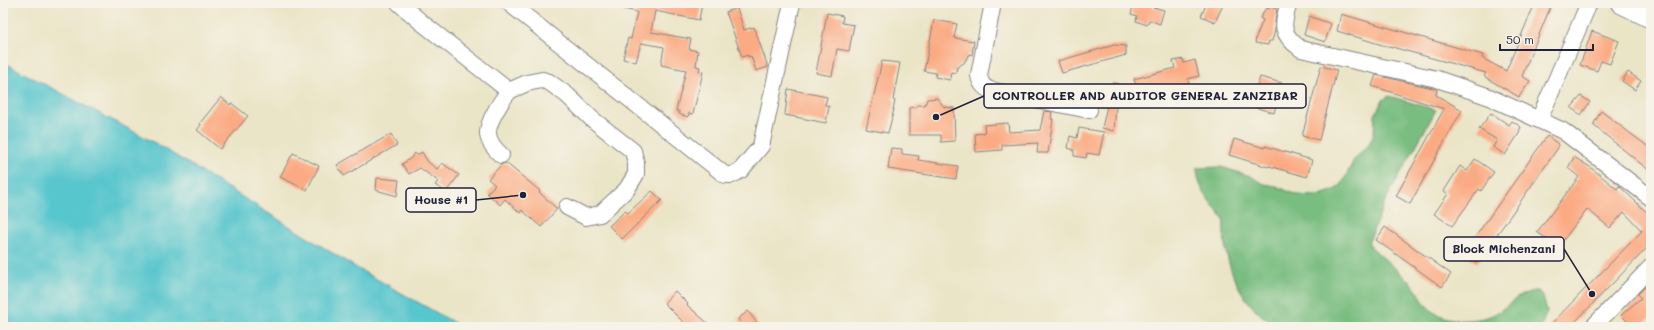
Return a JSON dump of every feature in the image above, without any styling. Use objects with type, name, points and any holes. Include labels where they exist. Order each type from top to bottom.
[{"type":"main road","points":[[1621,3],[1651,18]]},
{"type":"street","points":[[399,3],[509,91]]},
{"type":"street","points":[[508,3],[725,175],[732,175],[741,170],[761,146],[792,3]]},
{"type":"street","points":[[993,3],[979,75],[980,82],[984,88],[1089,110]]},
{"type":"street","points":[[1289,3],[1283,22],[1284,30],[1292,42],[1300,49],[1438,79],[1487,96],[1563,131],[1651,198]]},
{"type":"street","points":[[1539,120],[1589,3]]},
{"type":"street","points":[[501,156],[492,145],[488,133],[500,102],[509,91],[527,83],[542,80],[549,82],[566,95],[592,119],[626,144],[632,151],[636,163],[636,174],[627,189],[600,214],[586,217],[567,207]]},
{"type":"street","points":[[1593,327],[1651,267]]},
{"type":"green space","points":[[1389,96],[1436,110],[1384,203],[1368,244],[1411,283],[1427,306],[1440,315],[1457,320],[1474,320],[1496,313],[1524,294],[1538,291],[1543,297],[1547,311],[1541,327],[1281,327],[1260,314],[1249,303],[1236,281],[1227,257],[1224,219],[1210,202],[1202,189],[1197,168],[1221,167],[1250,176],[1264,184],[1276,186],[1297,195],[1317,196],[1329,192],[1342,184],[1354,160],[1369,144],[1374,133],[1375,115],[1382,101]]},
{"type":"water","points":[[3,62],[155,143],[355,267],[462,327],[3,327]]},
{"type":"building","points":[[616,3],[702,3],[699,20],[655,11],[651,32],[691,39],[689,49],[698,51],[696,66],[700,67],[699,71],[703,72],[693,114],[689,113],[688,117],[679,114],[679,111],[676,111],[686,70],[661,65],[664,47],[641,43],[636,62],[623,59],[628,38],[631,39],[637,12],[615,7]]},
{"type":"building","points":[[1134,3],[1154,3],[1153,7],[1164,10],[1160,24],[1149,20],[1147,25],[1136,21],[1137,16],[1131,14]]},
{"type":"building","points":[[1207,3],[1224,3],[1215,22],[1201,16]]},
{"type":"building","points":[[1535,3],[1552,3],[1522,76],[1530,81],[1519,97],[1488,79],[1484,76],[1486,73],[1392,48],[1337,31],[1341,14],[1483,55],[1482,58],[1506,71]]},
{"type":"building","points":[[1270,7],[1277,9],[1275,31],[1272,41],[1269,41],[1268,45],[1255,43],[1263,20],[1260,18],[1266,8],[1269,9]]},
{"type":"building","points":[[737,8],[744,30],[754,27],[768,67],[756,71],[751,56],[748,57],[748,55],[742,57],[726,12]]},
{"type":"building","points":[[827,13],[843,16],[842,23],[854,25],[849,51],[837,49],[832,76],[816,73]]},
{"type":"building","points":[[1309,16],[1331,24],[1325,42],[1304,35]]},
{"type":"building","points":[[934,20],[957,24],[954,38],[974,41],[972,55],[969,54],[964,63],[957,67],[956,73],[951,72],[950,80],[935,77],[936,73],[924,71]]},
{"type":"building","points":[[1592,31],[1619,41],[1610,64],[1601,61],[1597,71],[1580,65]]},
{"type":"building","points":[[1114,45],[1126,46],[1126,55],[1062,73],[1058,61]]},
{"type":"building","points":[[1183,59],[1184,63],[1195,60],[1199,76],[1188,79],[1189,83],[1153,92],[1153,94],[1140,98],[1134,79],[1175,68],[1173,61]]},
{"type":"building","points":[[882,61],[900,63],[893,100],[895,101],[893,110],[894,109],[888,133],[866,129]]},
{"type":"building","points":[[1321,66],[1337,70],[1319,140],[1302,136]]},
{"type":"building","points":[[1628,72],[1641,81],[1635,90],[1622,81]]},
{"type":"building","points":[[1376,75],[1437,89],[1436,95],[1462,110],[1410,204],[1396,196],[1444,109],[1372,86]]},
{"type":"building","points":[[1260,77],[1282,83],[1274,113],[1251,106]]},
{"type":"building","points":[[1112,83],[1118,84],[1114,131],[1102,128],[1107,106],[1100,106],[1102,95],[1109,96]]},
{"type":"building","points":[[788,89],[827,97],[825,105],[829,106],[826,123],[785,115]]},
{"type":"building","points":[[1581,96],[1590,102],[1581,115],[1571,108]]},
{"type":"building","points":[[221,97],[230,105],[231,103],[248,116],[220,149],[197,130],[201,125],[200,123]]},
{"type":"building","points":[[937,98],[944,107],[954,108],[955,141],[941,142],[941,135],[909,135],[909,108],[916,107],[917,105],[925,105],[927,99]]},
{"type":"building","points":[[1044,111],[1052,112],[1051,119],[1053,119],[1048,153],[1037,153],[1038,143],[1002,145],[1002,150],[976,152],[975,134],[985,133],[984,125],[1008,123],[1009,132],[1040,130]]},
{"type":"building","points":[[1601,111],[1651,149],[1651,172],[1593,125]]},
{"type":"building","points":[[1491,113],[1509,125],[1512,121],[1521,127],[1520,132],[1505,155],[1493,147],[1497,140],[1479,129]]},
{"type":"building","points":[[1079,128],[1104,132],[1099,155],[1087,153],[1086,158],[1074,156],[1074,150],[1068,148],[1070,136],[1077,138]]},
{"type":"building","points":[[391,134],[397,145],[344,176],[337,165]]},
{"type":"building","points":[[1547,136],[1558,144],[1558,148],[1477,263],[1463,254]]},
{"type":"building","points":[[1234,139],[1265,148],[1265,146],[1312,160],[1307,177],[1229,155]]},
{"type":"building","points":[[891,148],[902,149],[902,154],[919,156],[918,160],[958,166],[956,179],[888,169]]},
{"type":"building","points":[[422,152],[428,162],[437,169],[442,163],[459,175],[446,192],[435,185],[438,181],[420,168],[409,174],[402,164],[411,158],[415,153],[417,155]]},
{"type":"building","points":[[293,153],[319,166],[307,190],[280,177]]},
{"type":"building","points":[[1574,157],[1590,167],[1617,189],[1619,186],[1651,216],[1651,244],[1570,327],[1548,327],[1642,231],[1624,212],[1610,228],[1587,209],[1558,247],[1537,232],[1579,177],[1568,168]]},
{"type":"building","points":[[1475,159],[1494,172],[1481,191],[1479,189],[1452,226],[1434,214],[1448,194],[1444,191],[1460,166],[1467,171]]},
{"type":"building","points":[[506,163],[540,191],[539,192],[557,209],[541,227],[522,210],[520,213],[505,199],[500,205],[487,193],[495,185],[488,179],[502,164]]},
{"type":"building","points":[[377,178],[399,180],[397,196],[376,190]]},
{"type":"building","points":[[652,191],[662,200],[622,239],[609,226],[625,211],[628,213]]},
{"type":"building","points":[[1385,227],[1451,274],[1442,287],[1376,240]]},
{"type":"building","points":[[1651,281],[1651,317],[1640,327],[1620,327],[1627,321],[1621,315],[1641,298],[1638,294]]},
{"type":"building","points":[[675,291],[688,304],[687,305],[712,327],[689,327],[679,318],[664,303]]},
{"type":"building","points":[[748,311],[760,327],[744,327],[738,319]]},
{"type":"place","name":"CONTROLLER AND AUDITOR GENERAL ZANZIBAR","points":[[936,117]]},
{"type":"place","name":"House #1","points":[[523,195]]},
{"type":"place","name":"Block Michenzani","points":[[1592,294]]}]
